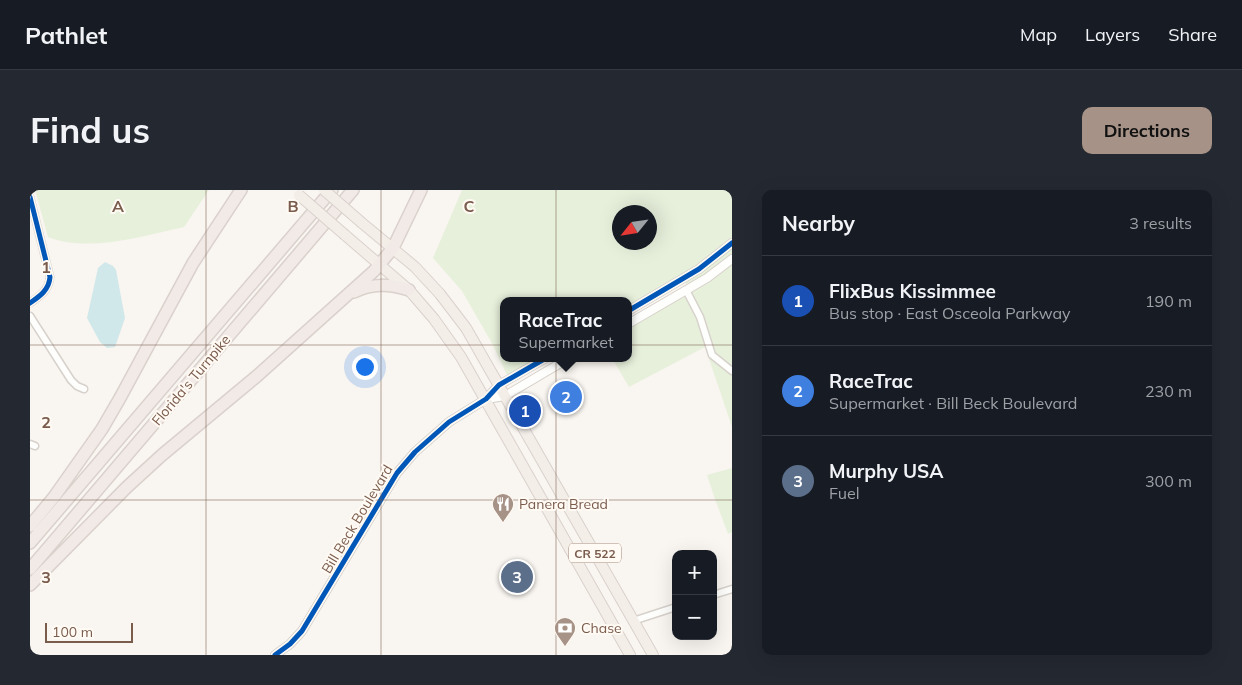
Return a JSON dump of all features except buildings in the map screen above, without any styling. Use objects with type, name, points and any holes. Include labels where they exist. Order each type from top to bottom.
[{"type":"highway","points":[[30,526],[81,461],[102,429],[193,263],[241,190]]},
{"type":"highway","name":"Florida's Turnpike","points":[[30,543],[332,190]]},
{"type":"highway","name":"Florida's Turnpike","points":[[30,569],[353,190]]},
{"type":"highway","points":[[30,585],[127,487],[162,455],[257,376],[380,264],[393,248],[421,190]]},
{"type":"highway","points":[[345,295],[363,287],[378,284],[409,290]]},
{"type":"main road","name":"CR 522","points":[[324,190],[415,266],[453,310],[499,385],[652,655]]},
{"type":"main road","name":"CR 522","points":[[296,192],[409,290],[434,319],[461,357],[630,655]]},
{"type":"street","points":[[30,197],[50,277],[49,285],[45,291],[30,302]]},
{"type":"street","points":[[632,309],[700,269],[732,243]]},
{"type":"street","points":[[632,322],[707,278],[732,259]]},
{"type":"street","points":[[680,281],[697,311],[712,355],[732,371]]},
{"type":"street","points":[[30,316],[71,380],[77,386],[84,389]]},
{"type":"street","name":"Bill Beck Boulevard","points":[[275,655],[290,644],[302,631],[404,464],[427,440],[449,422],[486,400],[499,385],[539,362]]},
{"type":"street","name":"Bill Beck Boulevard","points":[[486,400],[505,396],[562,362]]},
{"type":"street","points":[[717,594],[732,589]]},
{"type":"street","points":[[633,621],[672,608]]},
{"type":"green space","points":[[35,190],[209,190],[184,227],[116,241],[80,243],[64,242],[48,237]]},
{"type":"green space","points":[[462,190],[732,190],[732,239],[698,266],[632,305],[632,297],[500,297],[500,360],[462,291],[433,258]]},
{"type":"green space","points":[[732,247],[732,255],[687,286],[685,282]]},
{"type":"green space","points":[[732,263],[732,367],[715,353],[703,316],[690,291]]},
{"type":"green space","points":[[684,294],[697,319],[709,356],[732,375],[732,427],[705,347],[629,387],[614,362],[632,362],[632,325]]},
{"type":"green space","points":[[501,362],[533,362],[508,377]]},
{"type":"green space","points":[[732,468],[732,532],[728,534],[707,475]]},
{"type":"water","points":[[105,262],[116,270],[125,318],[115,347],[107,348],[100,342],[87,318],[98,268]]},
{"type":"cycle path","points":[[30,197],[50,277],[46,289],[30,303]]},
{"type":"cycle path","points":[[632,309],[699,269],[732,243]]},
{"type":"cycle path","points":[[275,655],[290,644],[302,631],[397,473],[415,452],[449,422],[486,399],[499,385],[539,362]]},
{"type":"place","name":"RaceTrac","points":[[566,397]]},
{"type":"place","name":"FlixBus Kissimmee","points":[[525,411]]},
{"type":"place","name":"Panera Bread","points":[[503,523]]},
{"type":"place","name":"Murphy USA","points":[[517,577]]},
{"type":"place","name":"Chase","points":[[565,647]]}]
